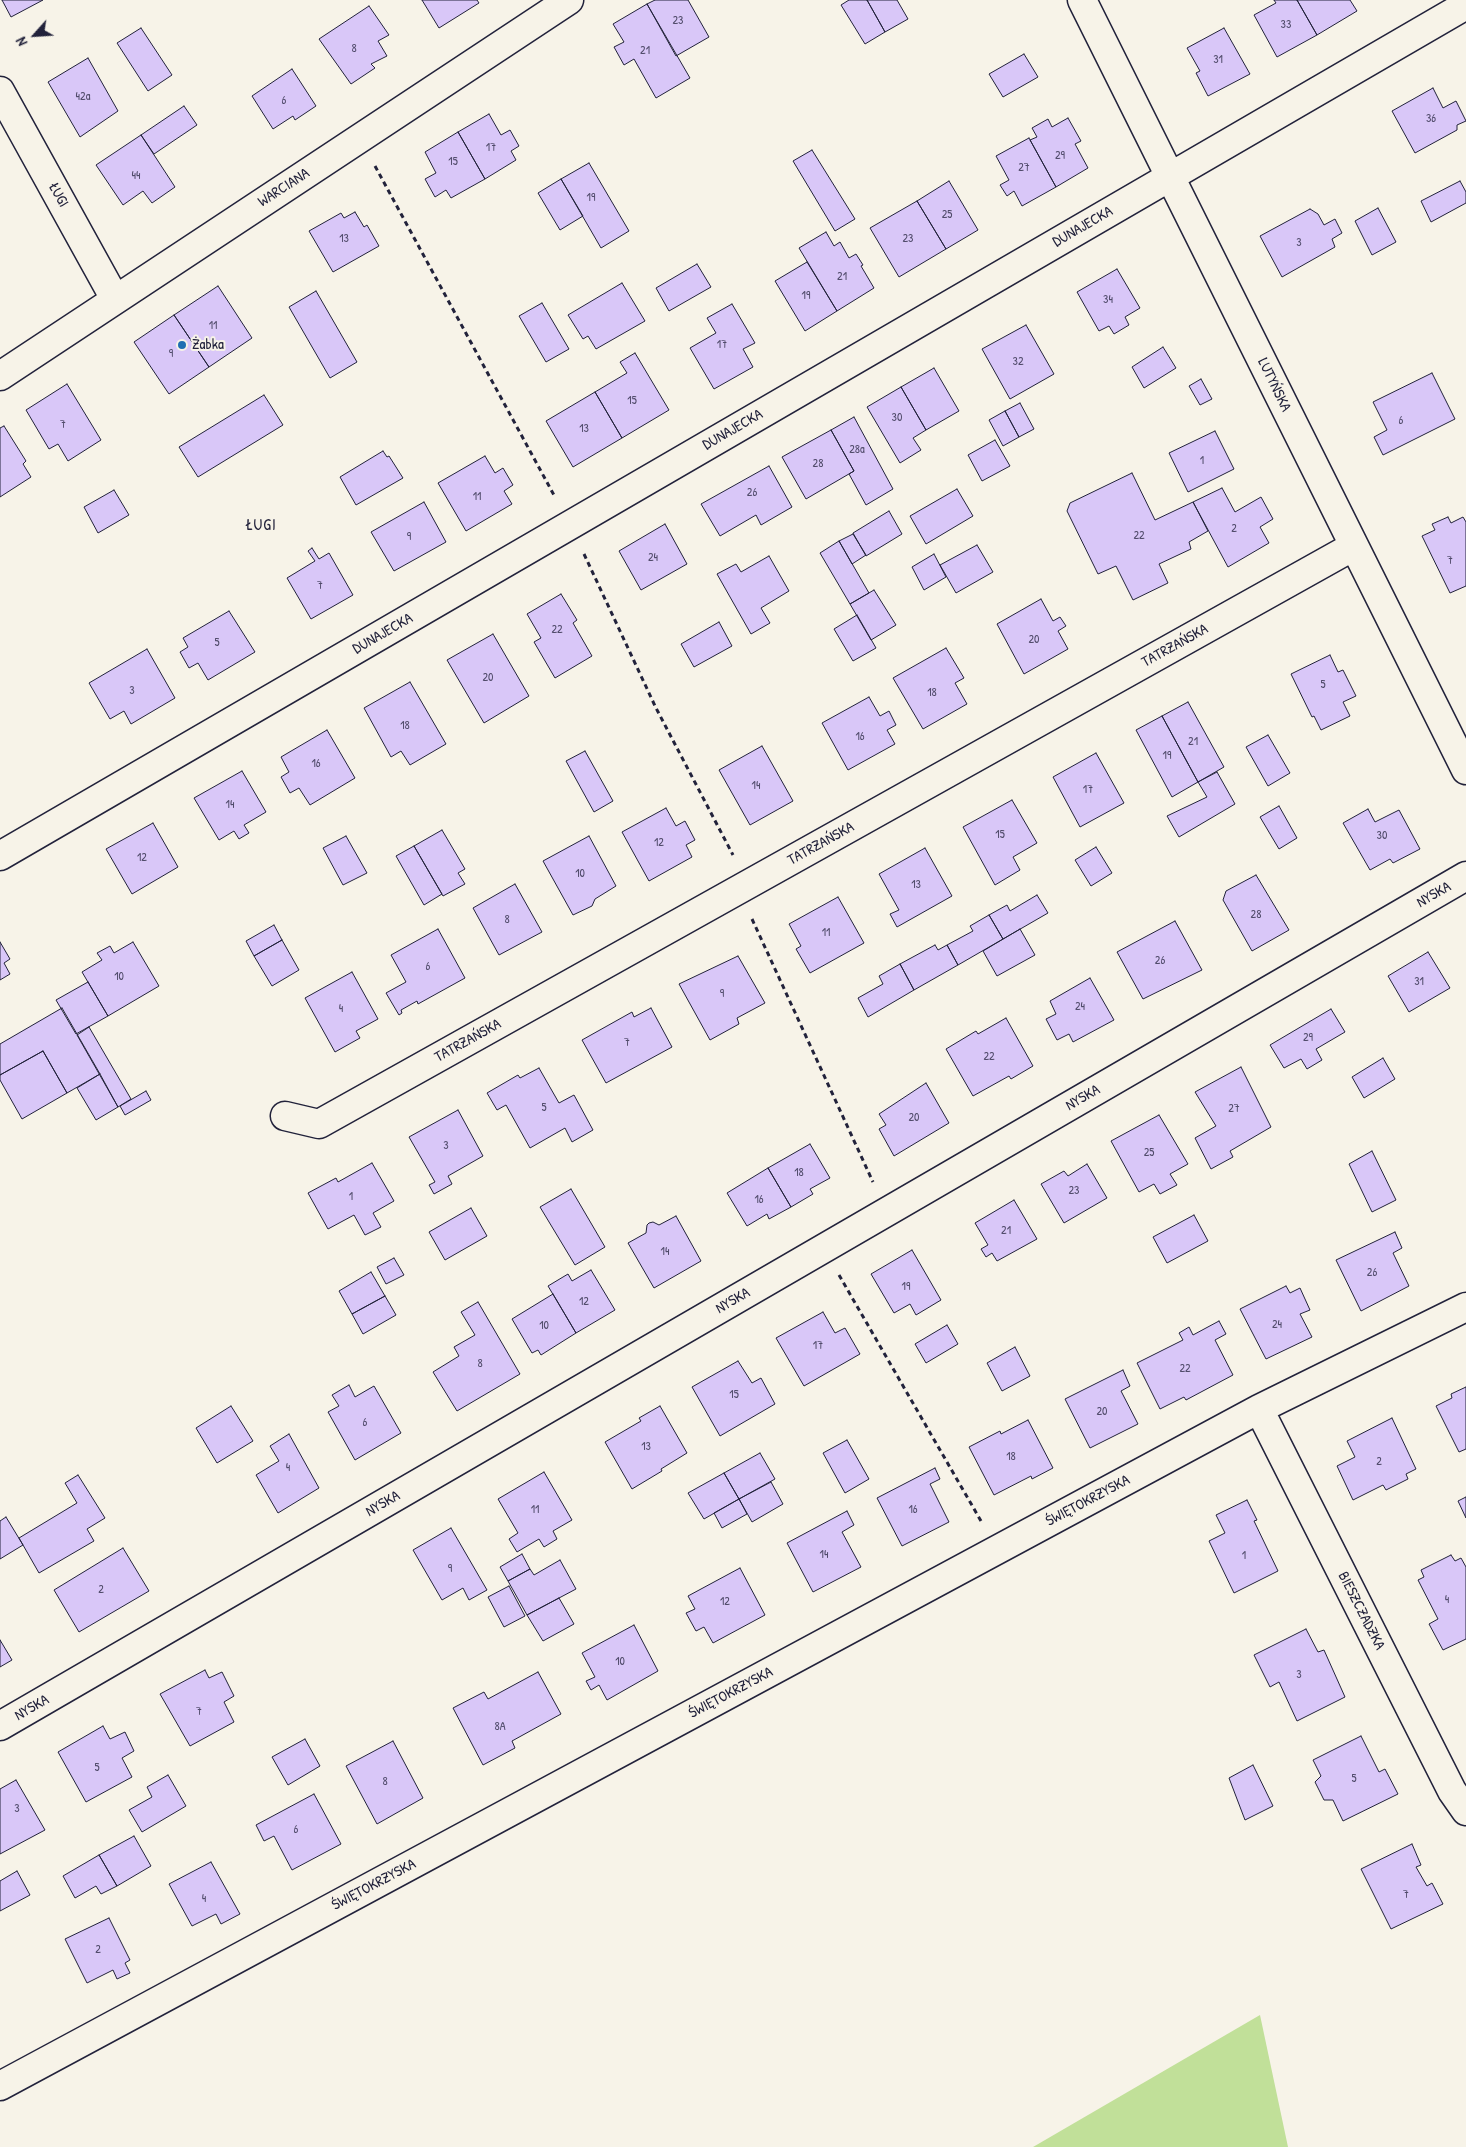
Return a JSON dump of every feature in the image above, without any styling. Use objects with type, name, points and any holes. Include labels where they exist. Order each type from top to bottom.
[{"type":"street","name":"WARCIANA","points":[[0,376],[568,0]]},
{"type":"street","name":"LUTYŃSKA","points":[[1082,0],[1466,770]]},
{"type":"street","name":"DUNAJECKA","points":[[0,856],[1466,5]]},
{"type":"street","name":"ŁUGI","points":[[0,91],[116,300]]},
{"type":"street","name":"TATRZAŃSKA","points":[[285,1116],[320,1124],[1354,546]]},
{"type":"street","name":"NYSKA","points":[[0,1726],[1466,876]]},
{"type":"street","name":"ŚWIĘTOKRZYSKA","points":[[0,2086],[1259,1409],[1466,1307]]},
{"type":"street","name":"BIESZCZADZKA","points":[[1259,1409],[1452,1790],[1466,1811]]},
{"type":"path","points":[[738,890],[887,1212]]},
{"type":"path","points":[[824,1248],[998,1550]]},
{"type":"green space","points":[[1260,2015],[1288,2147],[1033,2147]]},
{"type":"building","points":[[2,0],[43,0],[11,17]]},
{"type":"building","points":[[422,0],[477,0],[479,3],[439,28]]},
{"type":"building","points":[[655,0],[688,0],[709,37],[676,56],[647,4]]},
{"type":"building","points":[[849,0],[867,0],[885,32],[865,44],[841,5]]},
{"type":"building","points":[[867,0],[897,0],[908,19],[885,32]]},
{"type":"building","points":[[1274,0],[1297,0],[1317,35],[1277,57],[1254,15],[1276,3]]},
{"type":"building","points":[[1297,0],[1350,0],[1357,11],[1317,35]]},
{"type":"building","points":[[647,4],[690,78],[656,98],[634,59],[624,65],[614,47],[624,42],[613,24]]},
{"type":"building","points":[[369,6],[389,35],[378,41],[387,56],[371,64],[375,68],[351,84],[319,39]]},
{"type":"building","points":[[141,28],[172,75],[148,91],[117,43]]},
{"type":"building","points":[[1224,28],[1250,74],[1208,96],[1196,73],[1200,71],[1187,48]]},
{"type":"building","points":[[1024,54],[1038,77],[1003,97],[989,74]]},
{"type":"building","points":[[88,58],[118,111],[80,137],[48,82]]},
{"type":"building","points":[[292,69],[316,106],[295,120],[293,116],[273,129],[252,96]]},
{"type":"building","points":[[1433,88],[1443,108],[1456,101],[1466,121],[1457,125],[1457,130],[1415,153],[1392,111]]},
{"type":"building","points":[[184,106],[197,125],[154,154],[141,135]]},
{"type":"building","points":[[489,114],[501,135],[510,130],[519,146],[511,151],[516,160],[485,179],[458,132]]},
{"type":"building","points":[[1068,118],[1081,141],[1075,144],[1088,168],[1056,187],[1030,140],[1037,137],[1032,128],[1048,119],[1052,127]]},
{"type":"building","points":[[458,132],[485,179],[451,198],[446,190],[435,197],[425,179],[436,173],[425,152]]},
{"type":"building","points":[[141,135],[175,187],[152,203],[143,191],[123,205],[96,165]]},
{"type":"building","points":[[1029,138],[1056,187],[1022,206],[1014,191],[1007,196],[1000,185],[1009,180],[996,156]]},
{"type":"building","points":[[812,150],[855,219],[835,231],[793,161]]},
{"type":"building","points":[[589,163],[629,231],[601,248],[561,179]]},
{"type":"building","points":[[561,179],[583,216],[560,230],[538,193]]},
{"type":"building","points":[[949,181],[978,230],[946,249],[917,201]]},
{"type":"building","points":[[1460,181],[1466,192],[1466,203],[1431,222],[1421,201]]},
{"type":"building","points":[[917,201],[946,249],[899,277],[870,228]]},
{"type":"building","points":[[1378,208],[1396,242],[1372,255],[1355,221]]},
{"type":"building","points":[[1310,209],[1318,214],[1324,225],[1335,219],[1342,233],[1332,239],[1335,247],[1282,277],[1260,236]]},
{"type":"building","points":[[355,212],[364,227],[367,225],[379,246],[333,272],[309,231],[341,213],[344,218]]},
{"type":"building","points":[[826,232],[834,246],[840,242],[849,258],[856,254],[874,288],[837,311],[799,248]]},
{"type":"building","points":[[807,262],[837,311],[805,331],[775,281]]},
{"type":"building","points":[[697,264],[711,287],[669,311],[656,288]]},
{"type":"building","points":[[1117,269],[1140,308],[1125,317],[1129,325],[1114,334],[1109,326],[1099,331],[1077,292]]},
{"type":"building","points":[[622,283],[645,321],[596,349],[588,336],[583,339],[568,315]]},
{"type":"building","points":[[218,286],[252,338],[209,367],[174,315]]},
{"type":"building","points":[[316,291],[357,362],[330,378],[289,307]]},
{"type":"building","points":[[542,303],[569,349],[546,362],[519,316]]},
{"type":"building","points":[[732,304],[755,343],[743,349],[753,367],[714,389],[690,348],[716,333],[707,318]]},
{"type":"building","points":[[174,315],[209,367],[169,394],[134,342]]},
{"type":"building","points":[[1026,325],[1054,374],[1010,399],[982,349]]},
{"type":"building","points":[[1163,347],[1176,368],[1144,388],[1132,367]]},
{"type":"building","points":[[635,353],[669,410],[622,438],[595,392],[627,373],[620,362]]},
{"type":"building","points":[[934,368],[959,411],[926,430],[901,387]]},
{"type":"building","points":[[1432,373],[1455,419],[1383,455],[1374,437],[1387,430],[1373,402]]},
{"type":"building","points":[[1201,379],[1212,399],[1200,405],[1189,386]]},
{"type":"building","points":[[67,384],[101,440],[68,461],[58,444],[49,449],[26,410]]},
{"type":"building","points":[[901,387],[926,430],[913,438],[921,450],[900,463],[867,407]]},
{"type":"building","points":[[595,392],[622,438],[573,467],[546,421]]},
{"type":"building","points":[[264,395],[283,425],[198,477],[179,447]]},
{"type":"building","points":[[1020,403],[1034,429],[1019,437],[1005,411]]},
{"type":"building","points":[[1005,411],[1019,437],[1003,446],[989,420]]},
{"type":"building","points":[[854,417],[893,489],[866,505],[849,474],[854,471],[831,430]]},
{"type":"building","points":[[4,426],[26,461],[23,464],[31,477],[0,497],[0,428]]},
{"type":"building","points":[[831,430],[854,471],[806,499],[782,457]]},
{"type":"building","points":[[1215,431],[1234,469],[1188,492],[1169,453]]},
{"type":"building","points":[[995,440],[1010,466],[982,481],[968,455]]},
{"type":"building","points":[[383,451],[387,457],[389,456],[403,478],[356,505],[340,477]]},
{"type":"building","points":[[485,456],[495,473],[503,468],[513,485],[504,491],[512,504],[466,531],[438,483]]},
{"type":"building","points":[[769,466],[792,507],[761,525],[756,515],[720,536],[701,504]]},
{"type":"building","points":[[1132,473],[1155,520],[1193,502],[1208,531],[1189,542],[1191,549],[1159,564],[1168,583],[1133,600],[1116,566],[1098,574],[1067,511],[1070,503]]},
{"type":"building","points":[[1222,488],[1235,512],[1261,497],[1273,519],[1260,527],[1269,543],[1228,567],[1193,502]]},
{"type":"building","points":[[957,489],[973,516],[926,544],[910,516]]},
{"type":"building","points":[[114,490],[129,515],[98,533],[84,507]]},
{"type":"building","points":[[424,502],[446,542],[394,571],[371,532]]},
{"type":"building","points":[[889,511],[902,534],[866,556],[853,533]]},
{"type":"building","points":[[1448,517],[1451,523],[1463,517],[1466,522],[1466,586],[1450,593],[1422,536],[1435,530],[1432,524]]},
{"type":"building","points":[[665,524],[687,564],[641,590],[619,551]]},
{"type":"building","points":[[853,534],[866,555],[852,564],[839,541]]},
{"type":"building","points":[[839,541],[869,593],[850,604],[820,553]]},
{"type":"building","points":[[977,545],[993,572],[956,593],[940,565]]},
{"type":"building","points":[[312,548],[319,559],[329,553],[353,595],[311,619],[287,578],[315,561],[308,551]]},
{"type":"building","points":[[934,554],[946,577],[924,590],[912,567]]},
{"type":"building","points":[[769,556],[789,591],[761,608],[770,623],[751,634],[717,574],[736,564],[741,572]]},
{"type":"building","points":[[874,590],[896,625],[871,640],[850,604]]},
{"type":"building","points":[[561,594],[577,620],[573,623],[592,656],[555,678],[534,642],[541,638],[527,614]]},
{"type":"building","points":[[1041,599],[1053,621],[1060,617],[1066,626],[1058,631],[1068,649],[1024,674],[997,624]]},
{"type":"building","points":[[229,611],[255,652],[208,680],[198,663],[189,668],[180,652],[188,647],[183,638]]},
{"type":"building","points":[[857,615],[876,648],[853,661],[834,629]]},
{"type":"building","points":[[719,622],[732,646],[694,667],[681,644]]},
{"type":"building","points":[[493,634],[529,696],[484,723],[447,660]]},
{"type":"building","points":[[946,648],[964,678],[955,683],[967,704],[923,729],[893,678]]},
{"type":"building","points":[[147,649],[175,698],[131,724],[124,711],[110,719],[89,683]]},
{"type":"building","points":[[1330,655],[1338,672],[1343,670],[1356,696],[1343,702],[1350,716],[1321,730],[1314,716],[1312,717],[1291,674]]},
{"type":"building","points":[[410,682],[446,744],[410,765],[401,751],[391,757],[364,708]]},
{"type":"building","points":[[869,697],[880,716],[889,711],[896,725],[887,730],[895,744],[848,770],[822,723]]},
{"type":"building","points":[[1188,702],[1224,767],[1198,782],[1162,716]]},
{"type":"building","points":[[1162,716],[1198,782],[1172,797],[1136,730]]},
{"type":"building","points":[[327,730],[355,778],[310,805],[299,788],[290,793],[281,777],[289,772],[281,757]]},
{"type":"building","points":[[1268,735],[1290,773],[1268,786],[1246,747]]},
{"type":"building","points":[[762,746],[793,801],[750,825],[719,770]]},
{"type":"building","points":[[585,751],[613,801],[594,812],[566,761]]},
{"type":"building","points":[[1096,753],[1124,803],[1080,827],[1053,777]]},
{"type":"building","points":[[242,771],[266,812],[244,825],[249,833],[239,839],[234,831],[219,840],[194,798]]},
{"type":"building","points":[[1217,772],[1235,804],[1179,837],[1167,816],[1207,797],[1198,782]]},
{"type":"building","points":[[1012,800],[1037,843],[1013,857],[1020,870],[995,885],[963,827]]},
{"type":"building","points":[[1279,806],[1297,838],[1279,849],[1260,817]]},
{"type":"building","points":[[666,808],[676,826],[685,821],[695,840],[686,845],[692,857],[649,881],[622,832]]},
{"type":"building","points":[[1368,809],[1375,822],[1399,810],[1420,849],[1393,863],[1390,859],[1370,870],[1343,823]]},
{"type":"building","points":[[153,823],[178,867],[132,894],[106,849]]},
{"type":"building","points":[[442,830],[465,869],[458,873],[465,884],[443,896],[414,846]]},
{"type":"building","points":[[346,836],[367,873],[343,885],[323,848]]},
{"type":"building","points":[[589,836],[616,886],[595,899],[592,906],[573,915],[543,861]]},
{"type":"building","points":[[414,846],[442,894],[424,905],[396,856]]},
{"type":"building","points":[[1096,847],[1112,873],[1091,886],[1075,860]]},
{"type":"building","points":[[925,848],[952,896],[897,927],[890,914],[899,910],[879,874]]},
{"type":"building","points":[[1256,875],[1289,930],[1252,951],[1223,900],[1226,891]]},
{"type":"building","points":[[515,884],[542,932],[499,955],[473,908]]},
{"type":"building","points":[[1037,895],[1048,913],[1003,939],[989,915],[1007,905],[1010,911]]},
{"type":"building","points":[[838,897],[864,943],[810,973],[796,949],[801,946],[789,924]]},
{"type":"building","points":[[989,915],[1003,939],[958,965],[947,945],[973,931],[970,926]]},
{"type":"building","points":[[1175,921],[1202,970],[1143,999],[1117,952]]},
{"type":"building","points":[[274,925],[282,940],[254,956],[246,941]]},
{"type":"building","points":[[438,929],[465,978],[418,1004],[417,1001],[401,1010],[402,1013],[399,1015],[386,993],[406,982],[391,955]]},
{"type":"building","points":[[1020,929],[1035,955],[997,976],[983,951]]},
{"type":"building","points":[[282,940],[299,970],[272,986],[254,956]]},
{"type":"building","points":[[0,942],[10,959],[4,963],[10,974],[0,980]]},
{"type":"building","points":[[133,942],[159,986],[108,1016],[82,972],[102,960],[97,953],[110,946],[114,953]]},
{"type":"building","points":[[935,945],[938,950],[947,945],[958,965],[914,990],[900,964]]},
{"type":"building","points":[[1428,952],[1450,988],[1409,1012],[1388,976]]},
{"type":"building","points":[[738,956],[765,1003],[737,1018],[739,1024],[710,1040],[679,984]]},
{"type":"building","points":[[900,964],[914,990],[868,1017],[858,998],[883,984],[879,976]]},
{"type":"building","points":[[352,972],[378,1019],[356,1031],[360,1038],[335,1052],[305,998]]},
{"type":"building","points":[[1090,978],[1114,1020],[1073,1042],[1069,1034],[1057,1040],[1046,1019],[1056,1014],[1050,1001]]},
{"type":"building","points":[[88,982],[108,1016],[76,1034],[56,1000]]},
{"type":"building","points":[[62,1008],[100,1074],[67,1093],[43,1051],[0,1075],[0,1044]]},
{"type":"building","points":[[651,1008],[672,1047],[606,1083],[582,1040],[632,1012],[634,1017]]},
{"type":"building","points":[[1331,1009],[1345,1032],[1316,1049],[1322,1060],[1307,1069],[1301,1059],[1284,1068],[1270,1045]]},
{"type":"building","points":[[1006,1018],[1033,1066],[1011,1079],[1009,1076],[973,1096],[946,1049],[976,1031],[978,1034]]},
{"type":"building","points":[[89,1027],[131,1099],[118,1107],[77,1035]]},
{"type":"building","points":[[43,1051],[67,1093],[22,1119],[0,1080],[0,1075]]},
{"type":"building","points":[[1383,1058],[1395,1079],[1364,1098],[1352,1077]]},
{"type":"building","points":[[1241,1067],[1271,1127],[1230,1151],[1233,1157],[1211,1169],[1195,1138],[1216,1126],[1195,1092]]},
{"type":"building","points":[[539,1068],[559,1103],[574,1095],[593,1130],[572,1142],[565,1128],[530,1148],[506,1105],[497,1110],[487,1093],[518,1075],[520,1078]]},
{"type":"building","points":[[100,1074],[118,1107],[96,1120],[77,1088]]},
{"type":"building","points":[[926,1083],[949,1123],[894,1156],[879,1129],[886,1125],[879,1114]]},
{"type":"building","points":[[146,1091],[151,1100],[125,1115],[120,1106]]},
{"type":"building","points":[[458,1110],[483,1156],[448,1176],[452,1184],[434,1194],[429,1185],[435,1182],[409,1137]]},
{"type":"building","points":[[1159,1115],[1188,1164],[1170,1174],[1177,1185],[1160,1194],[1154,1184],[1139,1192],[1111,1141]]},
{"type":"building","points":[[810,1144],[830,1178],[810,1189],[813,1194],[791,1207],[768,1168]]},
{"type":"building","points":[[1372,1151],[1396,1200],[1372,1212],[1349,1164]]},
{"type":"building","points":[[372,1163],[394,1201],[373,1213],[381,1227],[365,1235],[354,1215],[328,1229],[308,1193],[336,1178],[338,1182]]},
{"type":"building","points":[[1087,1164],[1107,1198],[1064,1223],[1041,1184],[1064,1171],[1068,1176]]},
{"type":"building","points":[[768,1168],[791,1207],[769,1219],[767,1214],[747,1226],[727,1193]]},
{"type":"building","points":[[571,1189],[605,1247],[575,1265],[540,1207]]},
{"type":"building","points":[[1014,1200],[1037,1239],[997,1261],[992,1253],[986,1257],[981,1249],[988,1245],[975,1223]]},
{"type":"building","points":[[471,1208],[487,1236],[445,1260],[429,1232]]},
{"type":"building","points":[[1194,1215],[1208,1241],[1167,1263],[1153,1237]]},
{"type":"building","points":[[676,1216],[701,1261],[654,1288],[628,1243],[646,1233],[649,1223],[653,1222],[659,1225]]},
{"type":"building","points":[[1395,1232],[1402,1248],[1393,1253],[1409,1286],[1361,1311],[1336,1260]]},
{"type":"building","points":[[912,1250],[941,1300],[916,1315],[910,1304],[894,1313],[871,1274]]},
{"type":"building","points":[[394,1258],[404,1275],[386,1284],[377,1267]]},
{"type":"building","points":[[591,1270],[615,1310],[576,1333],[548,1286],[568,1274],[572,1281]]},
{"type":"building","points":[[371,1272],[385,1296],[352,1314],[339,1291]]},
{"type":"building","points":[[1286,1286],[1290,1293],[1300,1288],[1310,1310],[1300,1314],[1312,1337],[1266,1359],[1240,1309]]},
{"type":"building","points":[[553,1294],[576,1333],[541,1355],[538,1350],[532,1353],[512,1319]]},
{"type":"building","points":[[385,1296],[396,1315],[363,1334],[352,1314]]},
{"type":"building","points":[[478,1302],[520,1374],[457,1411],[433,1372],[459,1356],[454,1347],[475,1335],[461,1312]]},
{"type":"building","points":[[823,1312],[835,1333],[845,1328],[860,1354],[804,1386],[776,1338]]},
{"type":"building","points":[[1219,1321],[1226,1334],[1215,1340],[1233,1375],[1186,1400],[1184,1397],[1160,1409],[1137,1363],[1183,1340],[1179,1333],[1189,1327],[1193,1335]]},
{"type":"building","points":[[947,1325],[958,1344],[926,1363],[915,1344]]},
{"type":"building","points":[[1015,1347],[1030,1376],[1002,1391],[987,1363]]},
{"type":"building","points":[[738,1361],[752,1383],[761,1378],[775,1404],[720,1436],[692,1387]]},
{"type":"building","points":[[1123,1370],[1130,1386],[1121,1391],[1138,1424],[1090,1448],[1065,1399]]},
{"type":"building","points":[[349,1385],[355,1397],[374,1386],[401,1433],[355,1460],[328,1412],[339,1406],[332,1395]]},
{"type":"building","points":[[1466,1387],[1466,1449],[1459,1452],[1436,1406],[1452,1398],[1451,1394]]},
{"type":"building","points":[[231,1406],[253,1441],[217,1463],[196,1428]]},
{"type":"building","points":[[660,1406],[687,1453],[632,1489],[605,1442],[641,1421],[639,1418]]},
{"type":"building","points":[[1392,1418],[1416,1469],[1406,1474],[1408,1479],[1386,1490],[1383,1485],[1353,1500],[1337,1466],[1355,1457],[1347,1441]]},
{"type":"building","points":[[1028,1420],[1053,1468],[1032,1479],[1031,1476],[994,1495],[969,1447],[1000,1431],[1001,1434]]},
{"type":"building","points":[[289,1434],[319,1488],[278,1513],[256,1475],[279,1461],[270,1446]]},
{"type":"building","points":[[847,1440],[869,1479],[845,1493],[823,1453]]},
{"type":"building","points":[[760,1453],[775,1479],[739,1499],[724,1473]]},
{"type":"building","points":[[935,1468],[940,1479],[930,1484],[949,1522],[902,1546],[877,1498]]},
{"type":"building","points":[[544,1472],[572,1520],[553,1531],[557,1539],[544,1547],[539,1539],[517,1552],[509,1539],[518,1533],[498,1499]]},
{"type":"building","points":[[724,1473],[739,1499],[704,1519],[688,1493]]},
{"type":"building","points":[[78,1475],[105,1518],[87,1529],[94,1541],[39,1573],[19,1538],[77,1503],[65,1483]]},
{"type":"building","points":[[771,1482],[783,1504],[752,1522],[739,1499]]},
{"type":"building","points":[[1466,1497],[1466,1518],[1458,1501]]},
{"type":"building","points":[[739,1499],[747,1514],[722,1528],[714,1513]]},
{"type":"building","points":[[1247,1500],[1257,1520],[1254,1521],[1278,1571],[1234,1593],[1209,1541],[1225,1533],[1216,1515]]},
{"type":"building","points":[[847,1511],[854,1525],[842,1532],[861,1567],[813,1592],[787,1543]]},
{"type":"building","points":[[6,1517],[23,1545],[0,1559],[0,1521]]},
{"type":"building","points":[[451,1528],[487,1590],[469,1600],[463,1588],[442,1600],[413,1550]]},
{"type":"building","points":[[123,1548],[149,1591],[79,1632],[54,1590]]},
{"type":"building","points":[[522,1554],[530,1569],[508,1581],[500,1567]]},
{"type":"building","points":[[1451,1555],[1455,1561],[1461,1558],[1466,1567],[1466,1639],[1443,1650],[1429,1624],[1438,1619],[1418,1580],[1424,1577],[1421,1570]]},
{"type":"building","points":[[560,1560],[576,1589],[527,1615],[508,1581],[530,1569],[534,1575]]},
{"type":"building","points":[[740,1568],[765,1615],[713,1643],[704,1627],[696,1631],[686,1613],[695,1609],[688,1596]]},
{"type":"building","points":[[509,1586],[525,1616],[504,1627],[488,1597]]},
{"type":"building","points":[[559,1598],[574,1624],[543,1641],[527,1615]]},
{"type":"building","points":[[634,1625],[658,1671],[607,1700],[599,1685],[591,1690],[586,1681],[595,1677],[582,1653]]},
{"type":"building","points":[[1306,1629],[1318,1652],[1324,1650],[1345,1697],[1297,1721],[1279,1682],[1270,1687],[1254,1655]]},
{"type":"building","points":[[0,1640],[12,1660],[0,1667]]},
{"type":"building","points":[[205,1670],[209,1678],[222,1672],[234,1696],[224,1702],[234,1722],[190,1746],[160,1694]]},
{"type":"building","points":[[538,1672],[561,1714],[512,1741],[515,1748],[483,1765],[453,1708],[484,1692],[488,1699]]},
{"type":"building","points":[[103,1726],[110,1739],[125,1732],[134,1751],[122,1758],[132,1777],[86,1802],[58,1752]]},
{"type":"building","points":[[1361,1736],[1379,1772],[1385,1769],[1398,1794],[1343,1821],[1333,1800],[1324,1800],[1315,1782],[1321,1776],[1313,1760]]},
{"type":"building","points":[[305,1739],[320,1766],[288,1785],[272,1757]]},
{"type":"building","points":[[393,1741],[423,1798],[377,1824],[346,1766]]},
{"type":"building","points":[[1253,1765],[1273,1806],[1245,1820],[1229,1778]]},
{"type":"building","points":[[168,1775],[186,1806],[142,1832],[129,1810],[152,1797],[147,1787]]},
{"type":"building","points":[[16,1780],[45,1830],[0,1854],[0,1789]]},
{"type":"building","points":[[314,1794],[341,1844],[292,1870],[274,1836],[264,1841],[256,1825]]},
{"type":"building","points":[[134,1836],[151,1866],[117,1886],[99,1855]]},
{"type":"building","points":[[1412,1844],[1421,1865],[1416,1867],[1427,1886],[1432,1883],[1443,1904],[1391,1929],[1361,1869]]},
{"type":"building","points":[[99,1855],[117,1886],[101,1894],[96,1886],[75,1898],[63,1876]]},
{"type":"building","points":[[211,1862],[240,1914],[221,1924],[216,1914],[192,1926],[169,1884]]},
{"type":"building","points":[[17,1871],[30,1895],[0,1911],[0,1881]]},
{"type":"building","points":[[109,1918],[130,1960],[125,1963],[130,1973],[117,1979],[113,1970],[87,1983],[65,1939]]},
{"type":"place","name":"Żabka","points":[[182,345]]},
{"type":"district","name":"ŁUGI","points":[[261,526]]}]
